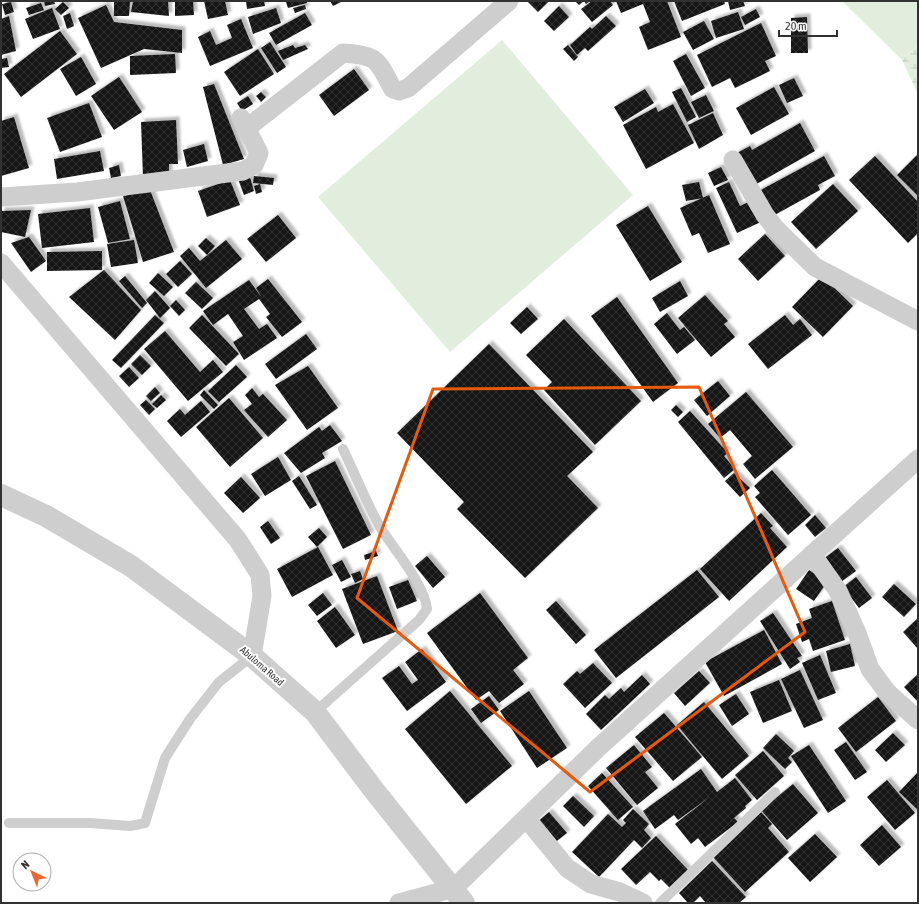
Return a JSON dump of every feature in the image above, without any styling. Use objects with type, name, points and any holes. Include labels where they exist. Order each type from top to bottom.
[{"type":"street","points":[[1,197],[77,192],[243,171],[254,165],[259,153],[240,118],[247,128],[343,53],[366,55],[377,61],[393,89],[399,90],[408,88],[509,1]]},
{"type":"street","points":[[733,160],[765,215],[776,229],[815,267],[918,321]]},
{"type":"street","points":[[1,263],[238,540],[260,575],[262,596],[252,656]]},
{"type":"street","points":[[399,903],[456,894],[526,818],[599,747],[918,459]]},
{"type":"street","name":"Abuloma Road","points":[[1,495],[46,516],[131,566],[252,656],[315,712],[456,894]]},
{"type":"street","points":[[812,554],[838,591],[857,633],[870,669],[888,692],[918,720]]},
{"type":"street","points":[[526,818],[567,868],[591,884],[620,892],[643,903]]},
{"type":"lane","points":[[315,712],[419,620],[427,609],[427,601],[380,526],[343,449]]},
{"type":"lane","points":[[9,823],[90,823],[130,826],[144,823],[165,758],[190,719],[219,682],[252,656]]},
{"type":"lane","points":[[660,903],[775,792]]},
{"type":"highlighted area","points":[[699,387],[805,632],[590,792],[357,598],[433,389]]},
{"type":"green space","points":[[842,1],[918,1],[918,45],[902,60]]},
{"type":"green space","points":[[502,40],[633,195],[450,352],[318,197]]},
{"type":"green space","points":[[918,45],[918,94],[902,60]]},
{"type":"building","points":[[44,1],[54,1],[55,4],[45,6]]},
{"type":"building","points":[[114,1],[130,1],[129,16],[114,16]]},
{"type":"building","points":[[133,1],[168,1],[169,16],[131,12]]},
{"type":"building","points":[[175,1],[193,1],[194,15],[175,16]]},
{"type":"building","points":[[204,1],[225,1],[228,15],[208,19]]},
{"type":"building","points":[[246,1],[264,1],[265,6],[247,9]]},
{"type":"building","points":[[307,1],[307,3],[288,8],[286,2]]},
{"type":"building","points":[[330,1],[343,1],[333,6]]},
{"type":"building","points":[[527,1],[549,1],[538,12]]},
{"type":"building","points":[[575,1],[584,1],[579,5]]},
{"type":"building","points":[[592,1],[610,1],[613,5],[592,22],[581,9]]},
{"type":"building","points":[[616,1],[667,1],[681,37],[648,50],[639,27],[650,22],[643,4],[621,13]]},
{"type":"building","points":[[674,1],[724,1],[725,4],[682,21]]},
{"type":"building","points":[[728,1],[743,1],[745,6],[730,10]]},
{"type":"building","points":[[11,2],[14,12],[5,15],[2,4]]},
{"type":"building","points":[[63,2],[69,8],[61,15],[55,9]]},
{"type":"building","points":[[41,3],[44,10],[29,15],[26,8]]},
{"type":"building","points":[[106,5],[114,22],[182,30],[182,53],[144,49],[101,68],[78,18]]},
{"type":"building","points":[[305,5],[306,9],[295,13],[293,8]]},
{"type":"building","points":[[559,6],[569,17],[554,31],[544,21]]},
{"type":"building","points":[[52,8],[60,29],[33,39],[25,19]]},
{"type":"building","points":[[276,8],[281,23],[253,34],[248,17]]},
{"type":"building","points":[[756,9],[760,17],[745,25],[741,17]]},
{"type":"building","points":[[738,12],[744,29],[716,38],[711,21]]},
{"type":"building","points":[[70,13],[74,26],[67,29],[63,16]]},
{"type":"building","points":[[305,13],[312,25],[276,45],[269,33]]},
{"type":"building","points":[[9,16],[16,51],[1,55],[1,19]]},
{"type":"building","points":[[606,16],[616,26],[588,51],[585,48],[577,55],[570,45],[590,27],[592,29]]},
{"type":"building","points":[[807,17],[808,53],[791,53],[791,18]]},
{"type":"building","points":[[241,19],[253,48],[210,66],[198,37],[210,31],[216,45],[232,38],[227,25]]},
{"type":"building","points":[[704,21],[714,39],[693,50],[683,32]]},
{"type":"building","points":[[761,23],[776,56],[765,61],[770,71],[735,88],[730,78],[712,87],[697,55]]},
{"type":"building","points":[[60,31],[77,54],[21,97],[4,74]]},
{"type":"building","points":[[270,42],[286,67],[277,73],[261,48]]},
{"type":"building","points":[[293,45],[295,48],[305,45],[308,49],[283,60],[278,51]]},
{"type":"building","points":[[568,45],[578,57],[574,61],[563,49]]},
{"type":"building","points":[[258,49],[274,74],[240,96],[224,72]]},
{"type":"building","points":[[175,54],[176,73],[130,75],[130,56]]},
{"type":"building","points":[[686,54],[705,88],[691,96],[673,61]]},
{"type":"building","points":[[81,57],[96,84],[76,96],[60,69]]},
{"type":"building","points":[[7,58],[9,67],[1,68],[1,59]]},
{"type":"building","points":[[354,69],[369,90],[334,116],[319,95]]},
{"type":"building","points":[[119,77],[142,112],[114,130],[91,96]]},
{"type":"building","points":[[794,78],[803,96],[787,103],[779,85]]},
{"type":"building","points":[[214,84],[244,159],[223,165],[203,87]]},
{"type":"building","points":[[774,87],[789,114],[751,135],[736,108]]},
{"type":"building","points":[[681,88],[696,117],[687,122],[672,92]]},
{"type":"building","points":[[645,89],[654,103],[623,122],[614,107]]},
{"type":"building","points":[[261,92],[266,97],[261,102],[256,96]]},
{"type":"building","points":[[706,95],[714,111],[699,118],[691,102]]},
{"type":"building","points":[[248,96],[253,104],[242,111],[237,103]]},
{"type":"building","points":[[89,103],[102,137],[60,152],[47,118]]},
{"type":"building","points":[[673,104],[694,143],[646,169],[623,125],[656,107],[658,112]]},
{"type":"building","points":[[713,113],[723,135],[699,149],[688,125]]},
{"type":"building","points":[[14,117],[29,168],[1,176],[1,121]]},
{"type":"building","points":[[176,120],[178,164],[169,164],[169,176],[143,177],[141,122]]},
{"type":"building","points":[[800,123],[815,151],[753,186],[735,154],[750,146],[752,150]]},
{"type":"building","points":[[204,144],[208,161],[187,167],[183,150]]},
{"type":"building","points":[[100,151],[104,171],[57,179],[54,159]]},
{"type":"building","points":[[918,154],[918,196],[897,175]]},
{"type":"building","points":[[824,156],[835,176],[818,185],[820,190],[771,217],[757,192]]},
{"type":"building","points":[[875,156],[918,202],[918,233],[908,243],[849,180]]},
{"type":"building","points":[[119,165],[121,176],[111,178],[109,168]]},
{"type":"building","points":[[721,167],[728,180],[714,186],[708,173]]},
{"type":"building","points":[[249,174],[254,191],[244,195],[238,179]]},
{"type":"building","points":[[254,176],[274,178],[273,185],[253,183]]},
{"type":"building","points":[[230,180],[240,205],[207,217],[198,191]]},
{"type":"building","points":[[699,182],[703,198],[686,201],[682,185]]},
{"type":"building","points":[[729,182],[740,206],[753,200],[763,221],[737,233],[716,188]]},
{"type":"building","points":[[260,184],[262,192],[256,194],[254,186]]},
{"type":"building","points":[[833,184],[858,211],[816,249],[791,222]]},
{"type":"building","points":[[150,190],[174,252],[143,262],[123,196]]},
{"type":"building","points":[[709,195],[730,244],[708,253],[699,233],[692,236],[680,208]]},
{"type":"building","points":[[120,201],[130,239],[108,243],[98,207]]},
{"type":"building","points":[[648,206],[682,262],[650,281],[616,225]]},
{"type":"building","points":[[90,208],[94,242],[42,248],[38,214]]},
{"type":"building","points":[[31,210],[25,237],[1,232],[1,211]]},
{"type":"building","points":[[278,215],[296,238],[266,262],[247,239]]},
{"type":"building","points":[[765,234],[785,256],[758,281],[738,259]]},
{"type":"building","points":[[29,237],[46,261],[31,272],[11,243]]},
{"type":"building","points":[[206,238],[215,246],[207,255],[198,246]]},
{"type":"building","points":[[134,240],[138,263],[111,267],[107,244]]},
{"type":"building","points":[[226,240],[242,259],[206,288],[180,256],[189,248],[200,261]]},
{"type":"building","points":[[102,251],[102,270],[47,271],[47,252]]},
{"type":"building","points":[[180,261],[192,274],[178,287],[166,274]]},
{"type":"building","points":[[104,270],[141,310],[115,340],[69,297]]},
{"type":"building","points":[[158,273],[173,287],[164,296],[149,283]]},
{"type":"building","points":[[125,276],[147,303],[142,308],[119,281]]},
{"type":"building","points":[[822,276],[853,306],[823,337],[792,307]]},
{"type":"building","points":[[268,279],[302,322],[282,337],[266,317],[270,314],[259,299],[244,309],[259,329],[267,324],[277,338],[244,360],[233,342],[243,336],[228,314],[213,325],[203,311],[249,280],[262,298],[256,288]]},
{"type":"building","points":[[680,281],[688,296],[660,312],[652,298]]},
{"type":"building","points":[[196,282],[213,298],[202,309],[185,293]]},
{"type":"building","points":[[155,291],[170,308],[160,318],[146,300]]},
{"type":"building","points":[[705,295],[728,321],[724,324],[735,337],[711,357],[678,318]]},
{"type":"building","points":[[617,297],[678,383],[653,402],[591,316]]},
{"type":"building","points":[[176,300],[185,310],[179,316],[170,306]]},
{"type":"building","points":[[527,307],[538,319],[521,334],[510,323]]},
{"type":"building","points":[[667,313],[680,330],[684,327],[695,340],[677,354],[654,324]]},
{"type":"building","points":[[155,315],[164,323],[121,368],[112,360]]},
{"type":"building","points":[[202,315],[239,354],[226,366],[189,328]]},
{"type":"building","points":[[785,315],[793,325],[800,319],[812,335],[768,369],[748,344]]},
{"type":"building","points":[[564,319],[641,401],[595,445],[544,390],[552,382],[526,355]]},
{"type":"building","points":[[165,331],[200,372],[213,360],[223,372],[188,401],[144,349]]},
{"type":"building","points":[[306,334],[317,349],[276,379],[265,364]]},
{"type":"building","points":[[489,344],[593,452],[567,476],[598,508],[525,578],[457,509],[464,502],[397,433]]},
{"type":"building","points":[[140,355],[151,366],[142,375],[131,364]]},
{"type":"building","points":[[236,365],[247,377],[219,402],[208,391]]},
{"type":"building","points":[[308,366],[338,408],[307,430],[275,385]]},
{"type":"building","points":[[129,367],[139,378],[129,387],[119,376]]},
{"type":"building","points":[[718,381],[730,396],[707,416],[694,400]]},
{"type":"building","points":[[155,387],[160,393],[151,401],[146,396]]},
{"type":"building","points":[[252,388],[259,397],[263,394],[287,420],[268,437],[244,410],[252,404],[245,395]]},
{"type":"building","points":[[204,390],[218,405],[214,409],[200,395]]},
{"type":"building","points":[[746,392],[793,447],[755,479],[743,464],[752,456],[730,430],[720,438],[708,424]]},
{"type":"building","points":[[161,395],[166,400],[157,408],[152,404]]},
{"type":"building","points":[[229,398],[263,438],[230,467],[196,427]]},
{"type":"building","points":[[146,400],[155,409],[149,415],[140,405]]},
{"type":"building","points":[[201,401],[210,412],[181,437],[167,421],[180,409],[185,415]]},
{"type":"building","points":[[676,405],[683,412],[678,417],[671,410]]},
{"type":"building","points":[[690,411],[728,453],[724,456],[735,469],[724,478],[678,422]]},
{"type":"building","points":[[330,425],[342,441],[322,453],[325,458],[301,473],[284,453],[319,427],[322,431]]},
{"type":"building","points":[[278,457],[291,480],[265,496],[251,474]]},
{"type":"building","points":[[335,461],[371,535],[343,549],[306,476]]},
{"type":"building","points":[[772,470],[811,515],[788,535],[755,497],[760,493],[754,486]]},
{"type":"building","points":[[734,473],[750,488],[740,497],[725,481]]},
{"type":"building","points":[[299,476],[317,505],[310,509],[292,481]]},
{"type":"building","points":[[241,477],[260,498],[243,513],[224,493]]},
{"type":"building","points":[[761,513],[773,526],[770,528],[787,547],[729,601],[700,569]]},
{"type":"building","points":[[815,515],[826,528],[815,537],[805,525]]},
{"type":"building","points":[[268,521],[280,538],[271,544],[260,527]]},
{"type":"building","points":[[319,528],[327,537],[317,547],[308,537]]},
{"type":"building","points":[[318,547],[333,575],[292,597],[277,569]]},
{"type":"building","points":[[838,548],[856,571],[841,582],[823,559]]},
{"type":"building","points":[[376,551],[378,556],[365,560],[364,555]]},
{"type":"building","points":[[427,556],[445,577],[433,588],[415,566]]},
{"type":"building","points":[[342,560],[351,577],[341,582],[332,565]]},
{"type":"building","points":[[697,570],[719,597],[616,678],[594,650]]},
{"type":"building","points":[[809,570],[827,582],[814,601],[796,589]]},
{"type":"building","points":[[360,571],[363,579],[355,583],[351,574]]},
{"type":"building","points":[[377,576],[398,631],[363,644],[342,589]]},
{"type":"building","points":[[856,577],[872,598],[859,608],[843,587]]},
{"type":"building","points":[[408,580],[417,601],[397,609],[389,587]]},
{"type":"building","points":[[894,584],[916,604],[904,617],[882,597]]},
{"type":"building","points":[[323,593],[332,605],[317,616],[308,605]]},
{"type":"building","points":[[480,593],[528,658],[513,670],[524,684],[499,703],[489,691],[476,700],[427,633]]},
{"type":"building","points":[[556,601],[586,635],[576,644],[546,610]]},
{"type":"building","points":[[832,601],[845,640],[813,651],[809,639],[802,642],[796,624],[812,618],[809,609]]},
{"type":"building","points":[[335,607],[355,635],[336,648],[317,621]]},
{"type":"building","points":[[773,613],[802,656],[797,658],[800,662],[790,669],[760,621]]},
{"type":"building","points":[[918,618],[918,649],[903,632]]},
{"type":"building","points":[[764,630],[782,664],[724,696],[705,662]]},
{"type":"building","points":[[850,644],[855,666],[831,672],[826,651]]},
{"type":"building","points":[[422,649],[446,682],[407,711],[382,678],[399,666],[412,684],[418,680],[405,662]]},
{"type":"building","points":[[820,655],[836,693],[818,700],[802,663]]},
{"type":"building","points":[[593,663],[612,683],[585,708],[563,684],[577,671],[580,674]]},
{"type":"building","points":[[800,670],[823,720],[804,728],[781,679]]},
{"type":"building","points":[[699,671],[710,683],[685,706],[674,693]]},
{"type":"building","points":[[918,674],[918,702],[904,687]]},
{"type":"building","points":[[642,675],[650,684],[601,730],[586,714],[605,695],[609,699],[621,688],[624,692]]},
{"type":"building","points":[[779,680],[792,711],[763,723],[750,692]]},
{"type":"building","points":[[450,691],[512,766],[466,804],[405,729]]},
{"type":"building","points":[[529,691],[567,748],[537,768],[500,711]]},
{"type":"building","points":[[736,694],[749,714],[732,726],[719,705]]},
{"type":"building","points":[[489,696],[499,710],[481,723],[471,709]]},
{"type":"building","points":[[878,697],[896,721],[856,752],[838,728]]},
{"type":"building","points":[[704,702],[749,756],[722,779],[677,725]]},
{"type":"building","points":[[664,713],[702,757],[673,781],[635,737]]},
{"type":"building","points":[[893,733],[905,745],[886,762],[875,750]]},
{"type":"building","points":[[776,734],[794,751],[788,758],[792,762],[785,769],[763,748]]},
{"type":"building","points":[[846,742],[867,772],[855,780],[834,750]]},
{"type":"building","points":[[634,745],[652,767],[645,772],[658,788],[637,805],[606,768]]},
{"type":"building","points":[[809,745],[846,801],[828,813],[791,756]]},
{"type":"building","points":[[763,751],[784,776],[757,800],[735,775]]},
{"type":"building","points":[[701,769],[717,792],[735,778],[752,800],[745,806],[746,808],[734,818],[738,822],[705,847],[698,838],[691,844],[675,824],[711,796],[678,820],[674,815],[655,829],[643,811]]},
{"type":"building","points":[[918,772],[918,810],[899,792]]},
{"type":"building","points":[[602,773],[633,807],[618,820],[588,786]]},
{"type":"building","points":[[887,780],[915,813],[895,830],[867,797]]},
{"type":"building","points":[[793,784],[818,813],[787,840],[761,810]]},
{"type":"building","points":[[573,796],[594,816],[584,827],[563,806]]},
{"type":"building","points":[[633,809],[649,824],[644,830],[651,838],[642,848],[634,840],[599,877],[572,852],[608,814],[622,827],[626,823],[623,820]]},
{"type":"building","points":[[549,812],[567,833],[553,844],[536,823]]},
{"type":"building","points":[[761,812],[772,824],[768,828],[789,852],[745,892],[713,857]]},
{"type":"building","points":[[882,825],[901,847],[879,866],[860,845]]},
{"type":"building","points":[[815,834],[837,857],[810,882],[788,858]]},
{"type":"building","points":[[656,836],[688,870],[670,888],[661,879],[659,881],[650,872],[636,885],[621,869]]},
{"type":"building","points":[[712,861],[746,897],[739,903],[706,903],[700,896],[693,903],[688,903],[679,893]]}]
